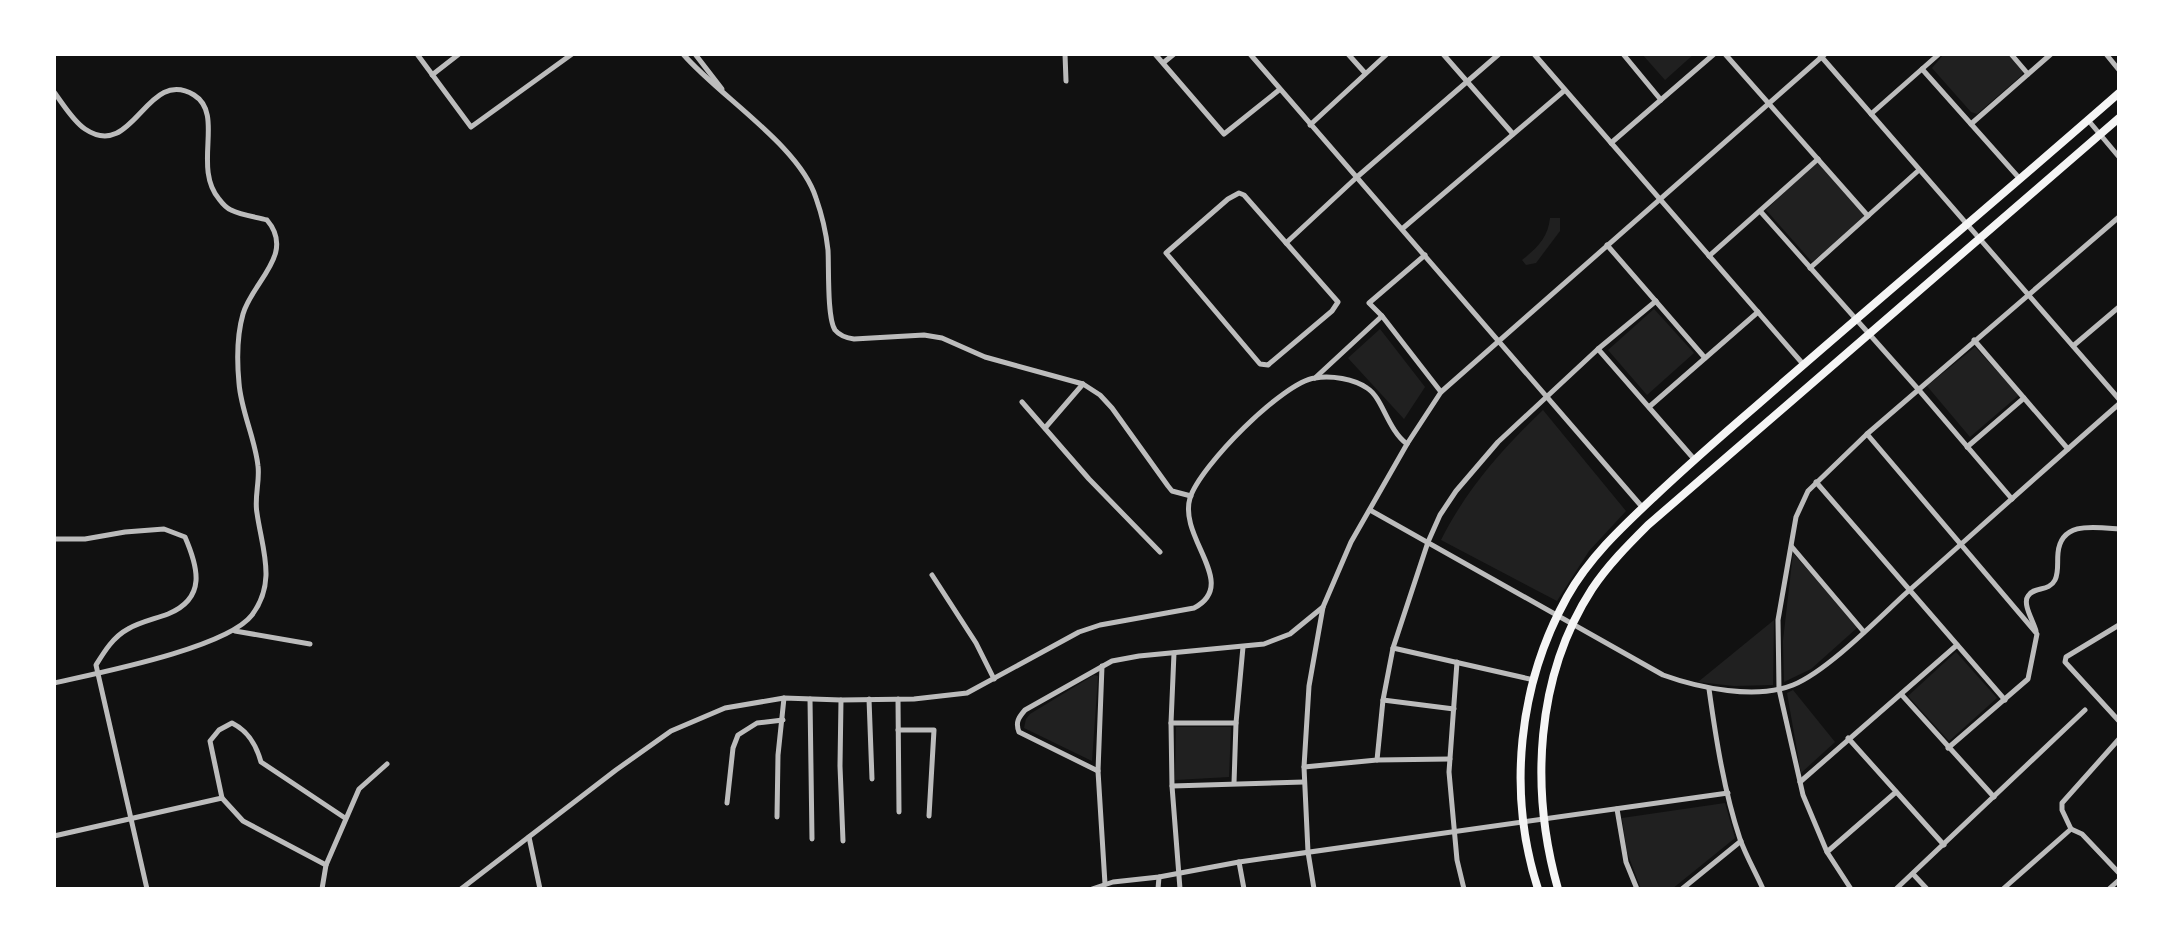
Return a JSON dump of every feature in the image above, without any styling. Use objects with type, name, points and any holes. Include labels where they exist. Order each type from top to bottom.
[{"type":"main road","points":[[1538,889],[1523,821],[1521,758],[1526,712],[1534,680],[1558,614],[1591,561],[1622,527],[1695,459],[2119,93]]},
{"type":"main road","points":[[1558,889],[1544,819],[1541,783],[1549,692],[1561,650],[1573,622],[1603,574],[1640,533],[2119,118]]},
{"type":"street","points":[[417,54],[471,127],[572,54]]},
{"type":"street","points":[[432,75],[459,54]]},
{"type":"street","points":[[683,54],[703,77],[726,94]]},
{"type":"street","points":[[695,54],[726,94],[802,170],[812,186],[825,232],[831,317],[833,326],[840,334],[854,339],[924,335],[942,338],[985,357],[1083,384],[1100,395],[1112,408],[1167,486],[1172,491],[1191,496]]},
{"type":"street","points":[[1065,54],[1066,81]]},
{"type":"street","points":[[1155,54],[1224,134],[1279,90]]},
{"type":"street","points":[[1163,63],[1174,54]]},
{"type":"street","points":[[1250,54],[1643,508]]},
{"type":"street","points":[[1348,54],[1365,73]]},
{"type":"street","points":[[1310,125],[1387,54]]},
{"type":"street","points":[[1443,54],[1513,134]]},
{"type":"street","points":[[1286,243],[1357,177],[1499,54]]},
{"type":"street","points":[[1534,54],[1803,364]]},
{"type":"street","points":[[1623,54],[1661,100]]},
{"type":"street","points":[[1611,143],[1714,54]]},
{"type":"street","points":[[1725,54],[1868,216]]},
{"type":"street","points":[[1871,114],[1939,54]]},
{"type":"street","points":[[2011,54],[2028,74]]},
{"type":"street","points":[[1971,124],[2051,54]]},
{"type":"street","points":[[2106,54],[2119,70]]},
{"type":"street","points":[[1314,889],[1308,852],[1304,767],[1309,686],[1323,607],[1351,542],[1407,443],[1441,392],[1822,55],[2119,401],[1864,632],[1813,674],[1779,689],[1709,689],[1681,682],[1648,667],[1573,622],[1370,510]]},
{"type":"street","points":[[1922,69],[2020,179]]},
{"type":"street","points":[[54,92],[81,126],[104,136],[117,134],[128,128],[141,112],[164,92],[176,90],[194,95],[203,103],[209,114],[206,166],[212,190],[231,210],[267,220],[276,236],[277,248],[274,260],[243,313],[239,337],[239,384],[258,465],[256,511],[264,541],[267,581],[262,597],[254,612],[235,631],[173,653],[54,683]]},
{"type":"street","points":[[1402,229],[1565,90]]},
{"type":"street","points":[[2088,120],[2119,157]]},
{"type":"street","points":[[1709,256],[1818,159]]},
{"type":"street","points":[[1811,268],[1919,170]]},
{"type":"street","points":[[1239,193],[1244,195],[1286,243],[1338,302],[1321,320],[1264,366],[1166,252],[1239,193]]},
{"type":"street","points":[[1760,211],[1918,389],[2011,499]]},
{"type":"street","points":[[1850,889],[1828,852],[1803,795],[1779,689],[1778,620],[1796,517],[1808,491],[1867,433],[2119,217]]},
{"type":"street","points":[[1607,245],[1706,358]]},
{"type":"street","points":[[1425,255],[1369,303],[1441,392]]},
{"type":"street","points":[[1377,760],[1383,700],[1393,648],[1428,542],[1440,515],[1456,491],[1498,442],[1598,349],[1656,300]]},
{"type":"street","points":[[2073,346],[2119,307]]},
{"type":"street","points":[[1648,407],[1758,312]]},
{"type":"street","points":[[1315,378],[1382,316]]},
{"type":"street","points":[[1974,340],[2068,449]]},
{"type":"street","points":[[1598,349],[1695,459]]},
{"type":"street","points":[[461,889],[671,731],[724,708],[784,698],[898,699],[967,693],[1079,632],[1100,625],[1194,608],[1203,603],[1211,592],[1211,574],[1189,520],[1191,496],[1211,464],[1241,432],[1304,381],[1315,378],[1349,380],[1369,389],[1393,431],[1407,443]]},
{"type":"street","points":[[1045,428],[1083,384]]},
{"type":"street","points":[[1967,447],[2024,398]]},
{"type":"street","points":[[1022,401],[1089,479],[1160,552]]},
{"type":"street","points":[[1867,433],[2037,634]]},
{"type":"street","points":[[1816,482],[2005,700]]},
{"type":"street","points":[[1948,748],[2028,680],[2037,634],[2025,602],[2033,591],[2046,589],[2054,583],[2060,542],[2066,532],[2077,528],[2118,530]]},
{"type":"street","points":[[54,539],[85,540],[125,532],[164,530],[185,537],[195,560],[198,576],[189,598],[172,612],[126,629],[108,646],[96,666],[147,889]]},
{"type":"street","points":[[1792,547],[1864,632]]},
{"type":"street","points":[[932,575],[976,643],[994,679]]},
{"type":"street","points":[[1098,771],[1019,732],[1016,726],[1019,717],[1025,710],[1102,666],[1121,659],[1264,644],[1284,637],[1323,607]]},
{"type":"street","points":[[2119,625],[2066,657],[2065,662],[2119,721]]},
{"type":"street","points":[[235,631],[310,644]]},
{"type":"street","points":[[1800,782],[1956,645]]},
{"type":"street","points":[[1234,783],[1243,647]]},
{"type":"street","points":[[1393,648],[1534,680]]},
{"type":"street","points":[[1174,653],[1172,786],[1180,889]]},
{"type":"street","points":[[1457,662],[1450,759],[1454,831],[1464,889]]},
{"type":"street","points":[[1102,666],[1098,771],[1105,884]]},
{"type":"street","points":[[1709,689],[1728,793],[1741,841],[1763,889]]},
{"type":"street","points":[[1901,694],[1994,797]]},
{"type":"street","points":[[777,817],[778,755],[784,698]]},
{"type":"street","points":[[810,699],[811,839]]},
{"type":"street","points":[[869,699],[872,779]]},
{"type":"street","points":[[898,699],[899,812]]},
{"type":"street","points":[[841,700],[843,841]]},
{"type":"street","points":[[1383,700],[1454,709]]},
{"type":"street","points":[[1896,889],[2085,710]]},
{"type":"street","points":[[727,803],[733,748],[738,734],[757,723],[783,720]]},
{"type":"street","points":[[326,865],[243,821],[222,798],[210,741],[219,730],[232,723],[245,729],[261,762],[345,818]]},
{"type":"street","points":[[1171,723],[1236,723]]},
{"type":"street","points":[[898,730],[934,730],[929,816]]},
{"type":"street","points":[[1848,738],[1944,845]]},
{"type":"street","points":[[2119,739],[2062,803],[2062,810],[2071,829],[2081,834],[2119,873]]},
{"type":"street","points":[[1304,767],[1377,760],[1450,759]]},
{"type":"street","points":[[322,889],[326,865],[359,789],[387,764]]},
{"type":"street","points":[[1172,786],[1304,782]]},
{"type":"street","points":[[1828,852],[1896,792]]},
{"type":"street","points":[[1092,889],[1105,884],[1240,862],[1728,793]]},
{"type":"street","points":[[54,836],[222,798]]},
{"type":"street","points":[[1617,809],[1626,862],[1637,889]]},
{"type":"street","points":[[2003,889],[2071,829]]},
{"type":"street","points":[[529,837],[540,889]]},
{"type":"street","points":[[1682,889],[1741,841]]},
{"type":"street","points":[[1240,862],[1244,889]]},
{"type":"street","points":[[1913,874],[1927,889]]},
{"type":"street","points":[[1158,889],[1159,877]]},
{"type":"street","points":[[2109,889],[2119,880]]},
{"type":"shaded area","points":[[1642,54],[1694,54],[1665,80]]},
{"type":"shaded area","points":[[1944,54],[2009,54],[2023,71],[2022,75],[1977,114],[1971,112],[1932,68]]},
{"type":"shaded area","points":[[1818,159],[1868,216],[1812,262],[1766,210]]},
{"type":"shaded area","points":[[1550,218],[1560,218],[1560,231],[1536,263],[1526,265],[1522,260],[1541,242]]},
{"type":"shaded area","points":[[1654,309],[1694,353],[1647,395],[1608,350]]},
{"type":"shaded area","points":[[1380,329],[1425,387],[1404,419],[1348,358]]},
{"type":"shaded area","points":[[1975,347],[2019,395],[1970,437],[1927,386]]},
{"type":"shaded area","points":[[1543,410],[1626,511],[1589,551],[1557,601],[1441,540],[1486,470]]},
{"type":"shaded area","points":[[1793,553],[1858,627],[1811,669],[1784,682],[1783,641]]},
{"type":"shaded area","points":[[1774,620],[1773,685],[1734,686],[1698,682]]},
{"type":"shaded area","points":[[1956,652],[1997,698],[1949,741],[1908,696]]},
{"type":"shaded area","points":[[1094,675],[1098,676],[1092,761],[1024,728],[1030,714]]},
{"type":"shaded area","points":[[1793,690],[1835,742],[1801,773],[1787,693]]},
{"type":"shaded area","points":[[1176,727],[1231,727],[1229,777],[1175,780]]},
{"type":"shaded area","points":[[1725,803],[1735,838],[1672,889],[1641,889],[1627,852],[1622,818]]}]
